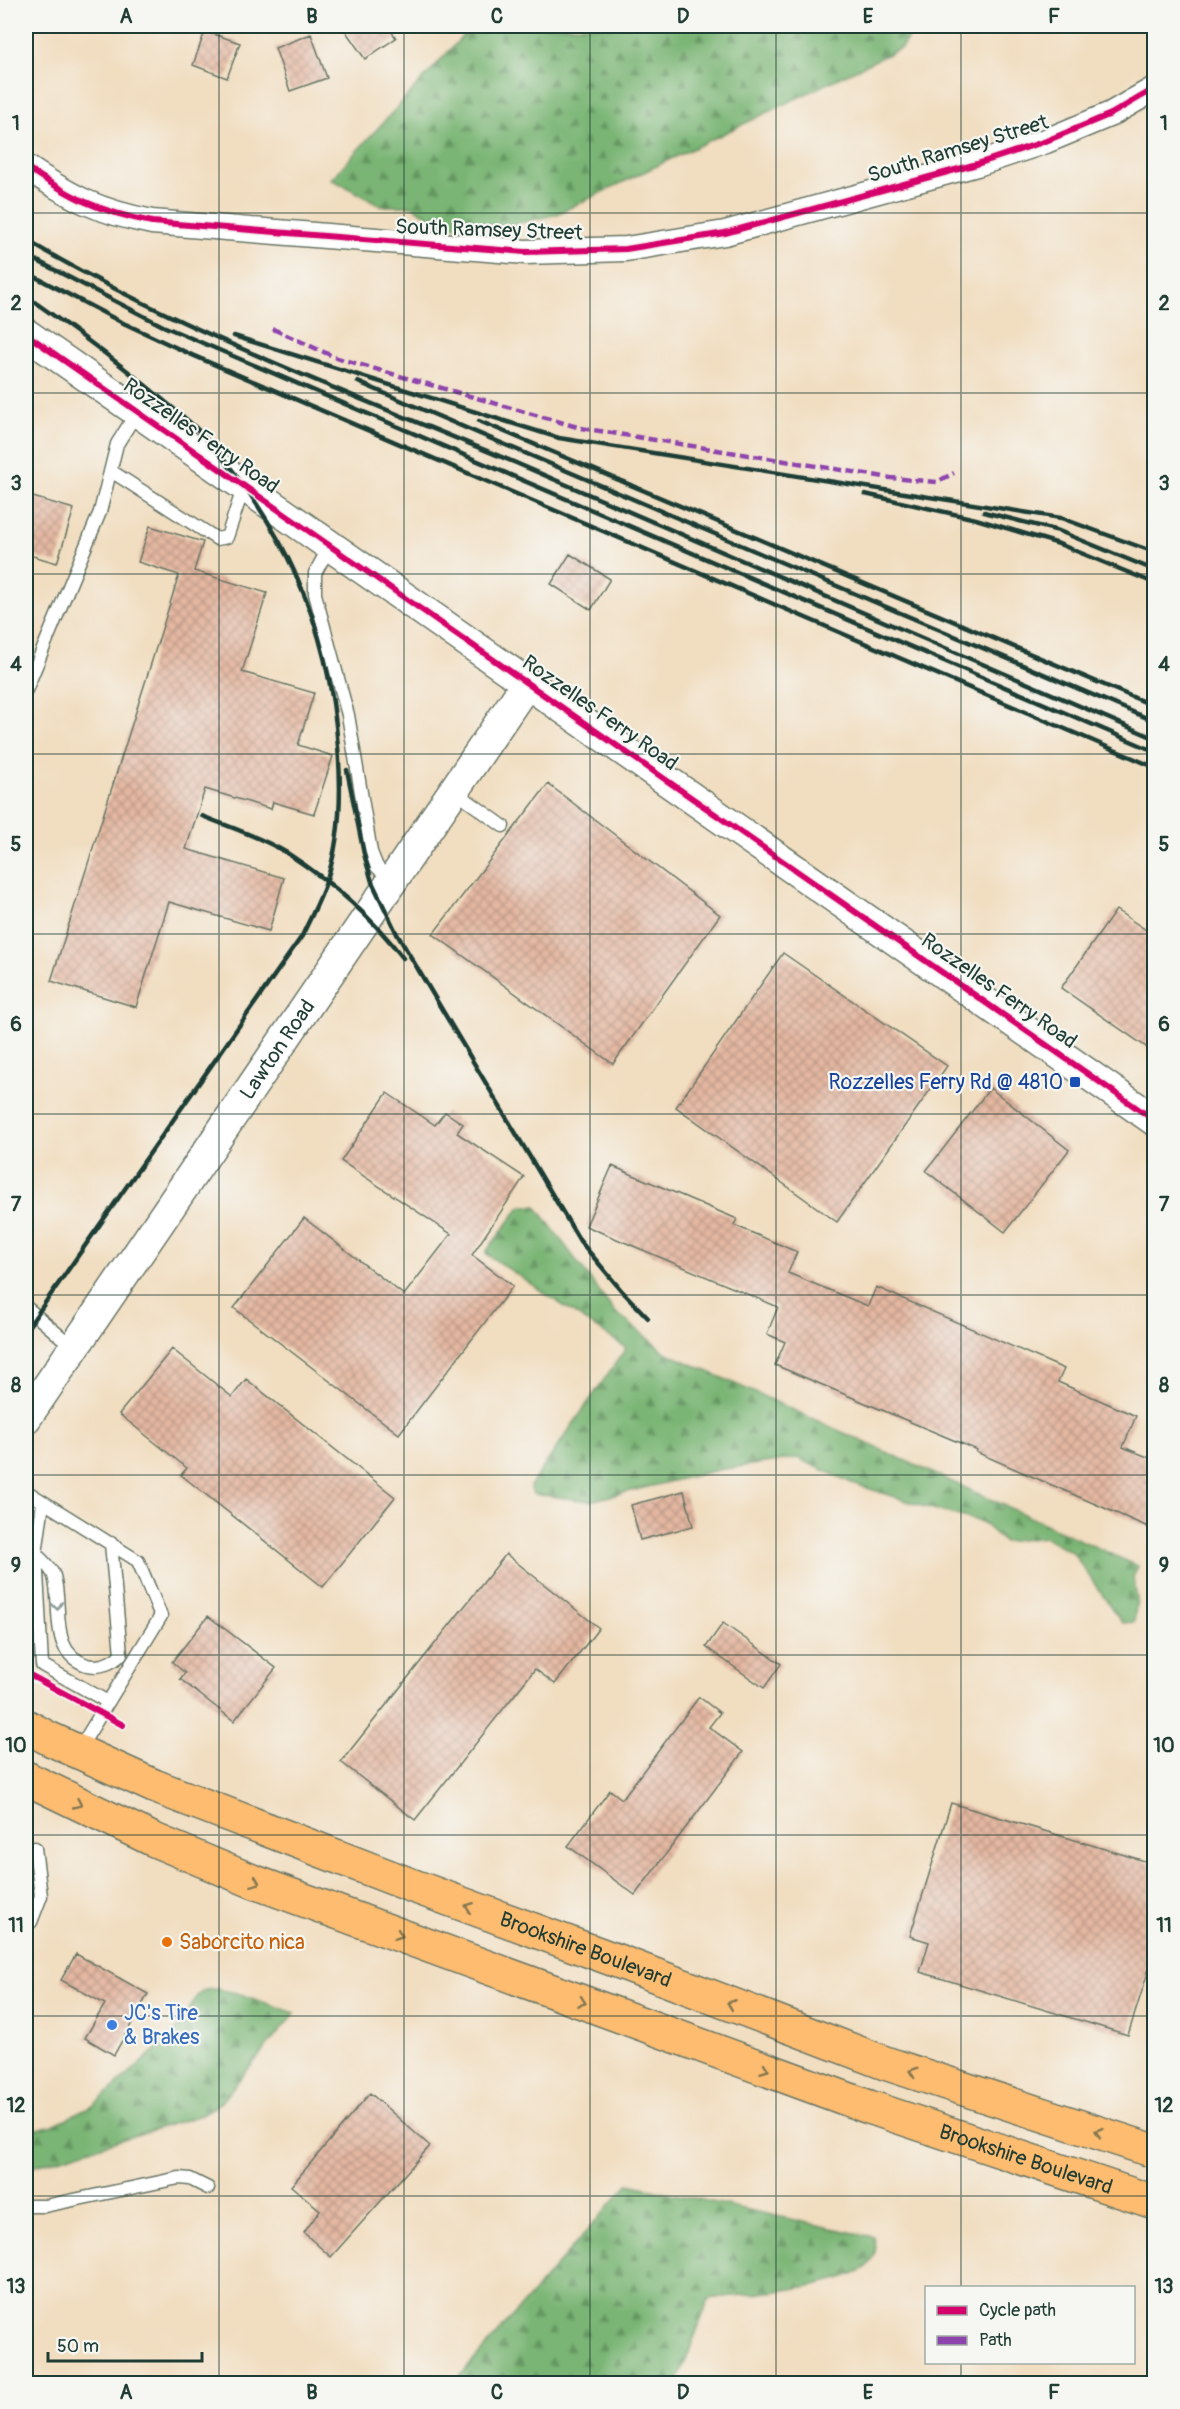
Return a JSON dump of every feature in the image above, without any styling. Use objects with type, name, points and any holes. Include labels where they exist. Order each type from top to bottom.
[{"type":"highway","name":"Brookshire Boulevard","points":[[26,1726],[77,1752],[154,1786],[408,1884],[885,2063],[1155,2151]]},
{"type":"highway","name":"Brookshire Boulevard","points":[[26,1778],[152,1839],[262,1884],[869,2107],[1155,2202]]},
{"type":"street","name":"South Ramsey Street","points":[[26,167],[64,193],[94,208],[152,222],[525,252],[626,249],[725,233],[977,164],[1046,141],[1100,118],[1155,89]]},
{"type":"street","name":"Rozzelles Ferry Road","points":[[26,334],[1155,1120]]},
{"type":"street","name":"Lawton Road","points":[[26,1418],[527,683]]},
{"type":"lane","points":[[26,690],[100,512],[117,444],[137,412]]},
{"type":"lane","points":[[111,471],[217,540],[227,537],[244,486]]},
{"type":"lane","points":[[330,546],[315,573],[315,594],[348,715],[371,852],[377,867],[393,882]]},
{"type":"lane","points":[[454,791],[503,826]]},
{"type":"lane","points":[[26,1307],[74,1348]]},
{"type":"lane","points":[[26,1491],[138,1561],[161,1616],[77,1752]]},
{"type":"lane","points":[[43,1503],[36,1554],[42,1665],[108,1702]]},
{"type":"lane","points":[[36,1554],[53,1574],[60,1633],[65,1650],[75,1661],[92,1666],[114,1661],[121,1654],[111,1543]]},
{"type":"lane","points":[[31,1922],[40,1896],[35,1848]]},
{"type":"lane","points":[[26,2206],[45,2206],[179,2178],[190,2179],[208,2188]]},
{"type":"green space","points":[[472,26],[916,26],[901,48],[557,214],[511,225],[445,226],[412,206],[382,206],[331,179]]},
{"type":"green space","points":[[521,1206],[536,1206],[613,1310],[665,1352],[1138,1566],[1133,1577],[1137,1599],[1134,1622],[1122,1623],[1073,1553],[1045,1537],[1004,1542],[982,1522],[922,1506],[852,1483],[797,1458],[718,1470],[590,1501],[533,1494],[530,1486],[626,1348],[485,1253]]},
{"type":"green space","points":[[216,1989],[237,1993],[295,2013],[220,2103],[201,2115],[26,2169],[26,2132],[53,2125],[93,2106],[175,2032],[198,1995],[205,1990]]},
{"type":"green space","points":[[628,2184],[873,2237],[874,2257],[858,2272],[819,2284],[709,2299],[677,2383],[454,2383]]},
{"type":"building","points":[[342,26],[388,26],[396,38],[365,59]]},
{"type":"building","points":[[205,31],[240,43],[227,78],[193,65]]},
{"type":"building","points":[[311,34],[327,78],[290,91],[275,48]]},
{"type":"building","points":[[26,495],[74,509],[57,563],[26,554]]},
{"type":"building","points":[[150,526],[203,542],[194,571],[267,593],[242,672],[314,693],[298,745],[333,756],[314,814],[273,802],[271,809],[205,789],[186,849],[284,878],[269,931],[169,902],[136,1007],[51,981],[179,575],[138,562]]},
{"type":"building","points":[[570,554],[610,579],[591,610],[551,584]]},
{"type":"building","points":[[548,784],[720,915],[613,1064],[433,934]]},
{"type":"building","points":[[1116,910],[1155,936],[1155,1053],[1061,988]]},
{"type":"building","points":[[783,953],[947,1066],[837,1222],[676,1107]]},
{"type":"building","points":[[990,1088],[1069,1150],[1005,1232],[926,1171]]},
{"type":"building","points":[[387,1093],[435,1125],[445,1112],[463,1124],[457,1133],[524,1177],[472,1255],[513,1286],[399,1434],[234,1308],[304,1218],[404,1295],[451,1234],[341,1161]]},
{"type":"building","points":[[612,1166],[737,1219],[734,1225],[797,1252],[788,1273],[868,1306],[876,1287],[1064,1369],[1058,1382],[1136,1416],[1123,1447],[1155,1460],[1155,1530],[976,1452],[977,1450],[775,1365],[785,1342],[767,1334],[778,1307],[586,1226]]},
{"type":"building","points":[[172,1349],[232,1397],[246,1379],[395,1497],[323,1587],[181,1475],[187,1468],[119,1414]]},
{"type":"building","points":[[684,1491],[693,1526],[640,1540],[631,1505]]},
{"type":"building","points":[[506,1554],[599,1628],[555,1684],[535,1669],[415,1820],[341,1762]]},
{"type":"building","points":[[208,1616],[276,1668],[234,1721],[180,1679],[185,1673],[172,1662]]},
{"type":"building","points":[[723,1623],[781,1664],[764,1688],[706,1647]]},
{"type":"building","points":[[699,1697],[720,1713],[709,1727],[743,1752],[635,1895],[568,1846],[610,1790],[622,1799]]},
{"type":"building","points":[[951,1803],[1155,1864],[1155,1950],[1128,2035],[920,1972],[929,1942],[910,1936]]},
{"type":"building","name":"JC's Tire & Brakes","points":[[76,1954],[148,1994],[114,2055],[85,2038],[105,2004],[61,1980]]},
{"type":"building","points":[[370,2093],[430,2146],[331,2257],[304,2233],[320,2210],[291,2186]]},
{"type":"railway","points":[[26,240],[144,304],[267,360],[516,463],[1154,738]]},
{"type":"railway","points":[[26,255],[163,326],[1154,751]]},
{"type":"railway","points":[[26,272],[119,321],[192,355],[1154,767]]},
{"type":"railway","points":[[26,296],[113,359],[192,424],[230,468],[256,503],[297,578],[313,618],[333,702],[340,781],[339,816],[331,866],[321,896],[302,936],[26,1330]]},
{"type":"railway","points":[[234,336],[559,438],[1061,518],[1154,552]]},
{"type":"railway","points":[[358,382],[1154,721]]},
{"type":"railway","points":[[479,421],[1154,706]]},
{"type":"railway","points":[[865,494],[976,519],[1059,544],[1154,583]]},
{"type":"railway","points":[[984,512],[1059,531],[1154,570]]},
{"type":"railway","points":[[347,770],[372,882],[397,934],[580,1241],[648,1318]]},
{"type":"railway","points":[[202,816],[267,842],[303,864],[364,914],[403,958]]},
{"type":"marked path","points":[[273,329],[337,358],[581,428],[891,478],[937,482],[954,473]]},
{"type":"cycle path","points":[[26,167],[86,202],[116,213],[152,222],[525,252],[626,249],[725,233],[977,164],[1046,141],[1111,114],[1154,89]]},
{"type":"cycle path","points":[[26,334],[1154,1120]]},
{"type":"cycle path","points":[[26,1673],[123,1725]]},
{"type":"place","name":"Rozzelles Ferry Rd @ 4810","points":[[1075,1082]]},
{"type":"place","name":"Saborcito nica","points":[[167,1942]]},
{"type":"place","name":"JC's Tire & Brakes","points":[[112,2025]]}]
